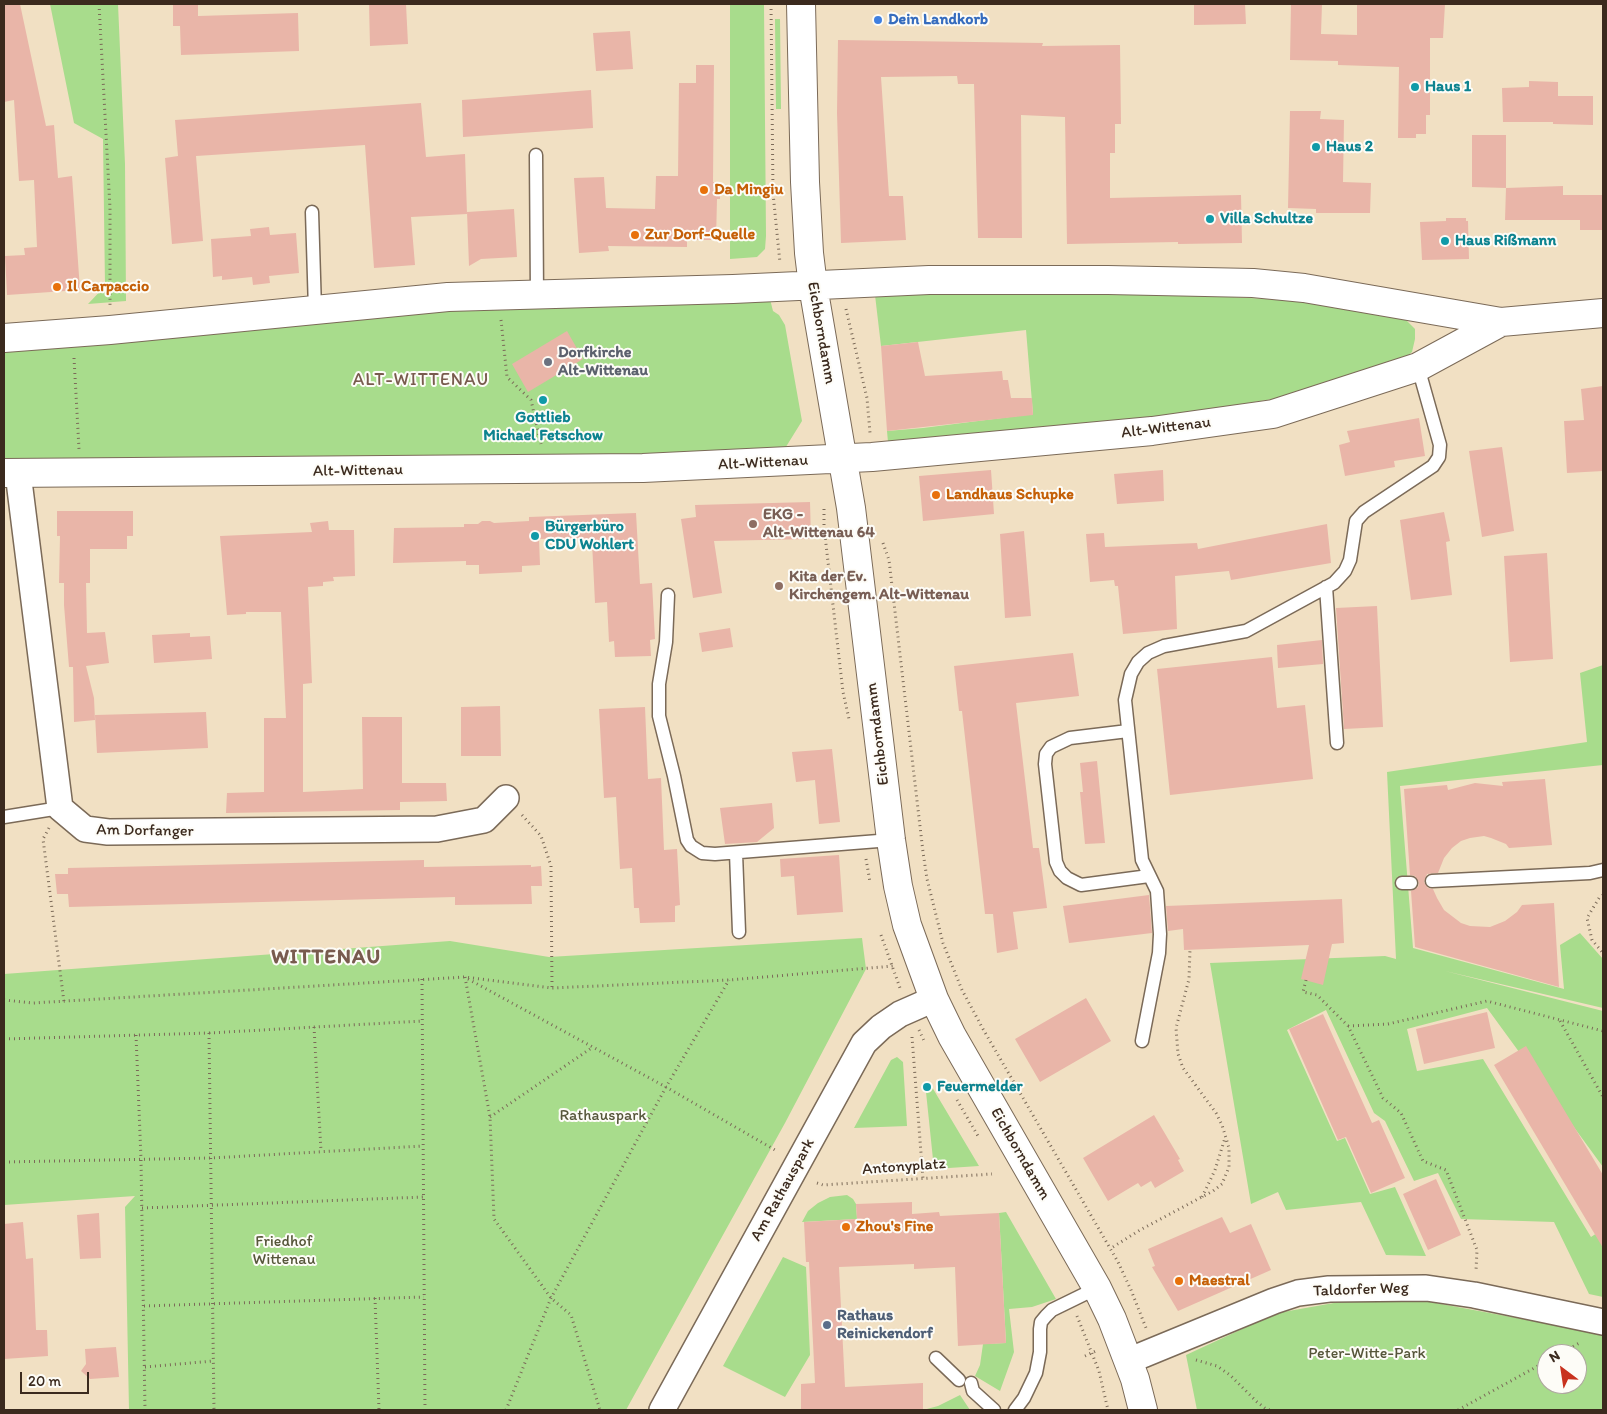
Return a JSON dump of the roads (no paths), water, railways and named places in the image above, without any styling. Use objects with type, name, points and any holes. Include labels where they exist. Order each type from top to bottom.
[{"type":"main road","name":"Eichborndamm","points":[[801,4],[806,228],[813,286],[851,508],[891,840],[898,886],[907,925],[934,999],[952,1036],[1097,1288],[1112,1319],[1128,1361],[1143,1410]]},
{"type":"main road","name":"Alt-Wittenau","points":[[4,338],[110,330],[448,297],[537,296],[930,280],[1108,280],[1252,283],[1313,289],[1500,322],[1603,313]]},
{"type":"main road","name":"Alt-Wittenau","points":[[11,473],[643,468],[842,459],[1152,431],[1273,414],[1418,366],[1500,322]]},
{"type":"street","points":[[11,473],[60,808]]},
{"type":"street","name":"Am Dorfanger","points":[[60,808],[85,829],[108,832],[437,829],[484,820],[506,798]]},
{"type":"street","name":"Am Rathauspark","points":[[662,1410],[864,1043],[881,1027],[900,1014],[934,999]]},
{"type":"street","name":"Taldorfer Weg","points":[[1128,1361],[1274,1301],[1298,1293],[1329,1289],[1426,1288],[1603,1322]]},
{"type":"lane","points":[[536,155],[537,296]]},
{"type":"lane","points":[[312,212],[315,310]]},
{"type":"lane","points":[[1142,1041],[1159,953],[1160,934],[1156,891],[1142,860],[1125,700],[1131,674],[1138,662],[1148,653],[1164,646],[1246,631],[1334,583],[1345,571],[1350,560],[1356,521],[1364,512],[1432,466],[1439,457],[1440,445],[1418,366]]},
{"type":"lane","points":[[1326,587],[1337,743]]},
{"type":"lane","points":[[668,595],[666,642],[659,684],[659,716],[687,840],[691,846],[702,853],[736,853],[891,840]]},
{"type":"lane","points":[[1128,731],[1070,738],[1051,747],[1046,754],[1044,764],[1056,862],[1067,878],[1081,885],[1149,876]]},
{"type":"lane","points":[[4,817],[60,808]]},
{"type":"lane","points":[[736,853],[739,932]]},
{"type":"lane","points":[[1432,881],[1590,873],[1603,870]]},
{"type":"lane","points":[[1015,1410],[1024,1398],[1036,1373],[1040,1352],[1041,1322],[1052,1310],[1097,1288]]},
{"type":"lane","points":[[936,1358],[994,1410]]},
{"type":"place","name":"Dein Landkorb","points":[[878,20]]},
{"type":"place","name":"Haus 1","points":[[1415,87]]},
{"type":"place","name":"Haus 2","points":[[1316,147]]},
{"type":"place","name":"Da Mingiu","points":[[704,190]]},
{"type":"place","name":"Villa Schultze","points":[[1210,219]]},
{"type":"place","name":"Zur Dorf-Quelle","points":[[635,235]]},
{"type":"place","name":"Haus Rißmann","points":[[1445,241]]},
{"type":"place","name":"Il Carpaccio","points":[[57,287]]},
{"type":"place","name":"Dorfkirche Alt-Wittenau","points":[[548,362]]},
{"type":"place","name":"Gottlieb Michael Fetschow","points":[[543,400]]},
{"type":"place","name":"Landhaus Schupke","points":[[936,495]]},
{"type":"place","name":"EKG - Alt-Wittenau 64","points":[[753,524]]},
{"type":"place","name":"Bürgerbüro CDU Wohlert","points":[[535,536]]},
{"type":"place","name":"Kita der Ev. Kirchengem. Alt-Wittenau","points":[[779,586]]},
{"type":"place","name":"Feuermelder","points":[[927,1087]]},
{"type":"place","name":"Zhou's Fine","points":[[846,1227]]},
{"type":"place","name":"Maestral","points":[[1179,1281]]},
{"type":"place","name":"Rathaus Reinickendorf","points":[[827,1325]]},
{"type":"district","name":"ALT-WITTENAU","points":[[421,380]]},
{"type":"district","name":"WITTENAU","points":[[326,958]]},
{"type":"park label","name":"Rathauspark","points":[[603,1116]]},
{"type":"park label","name":"Friedhof Wittenau","points":[[284,1251]]},
{"type":"park label","name":"Peter-Witte-Park","points":[[1367,1354]]}]
